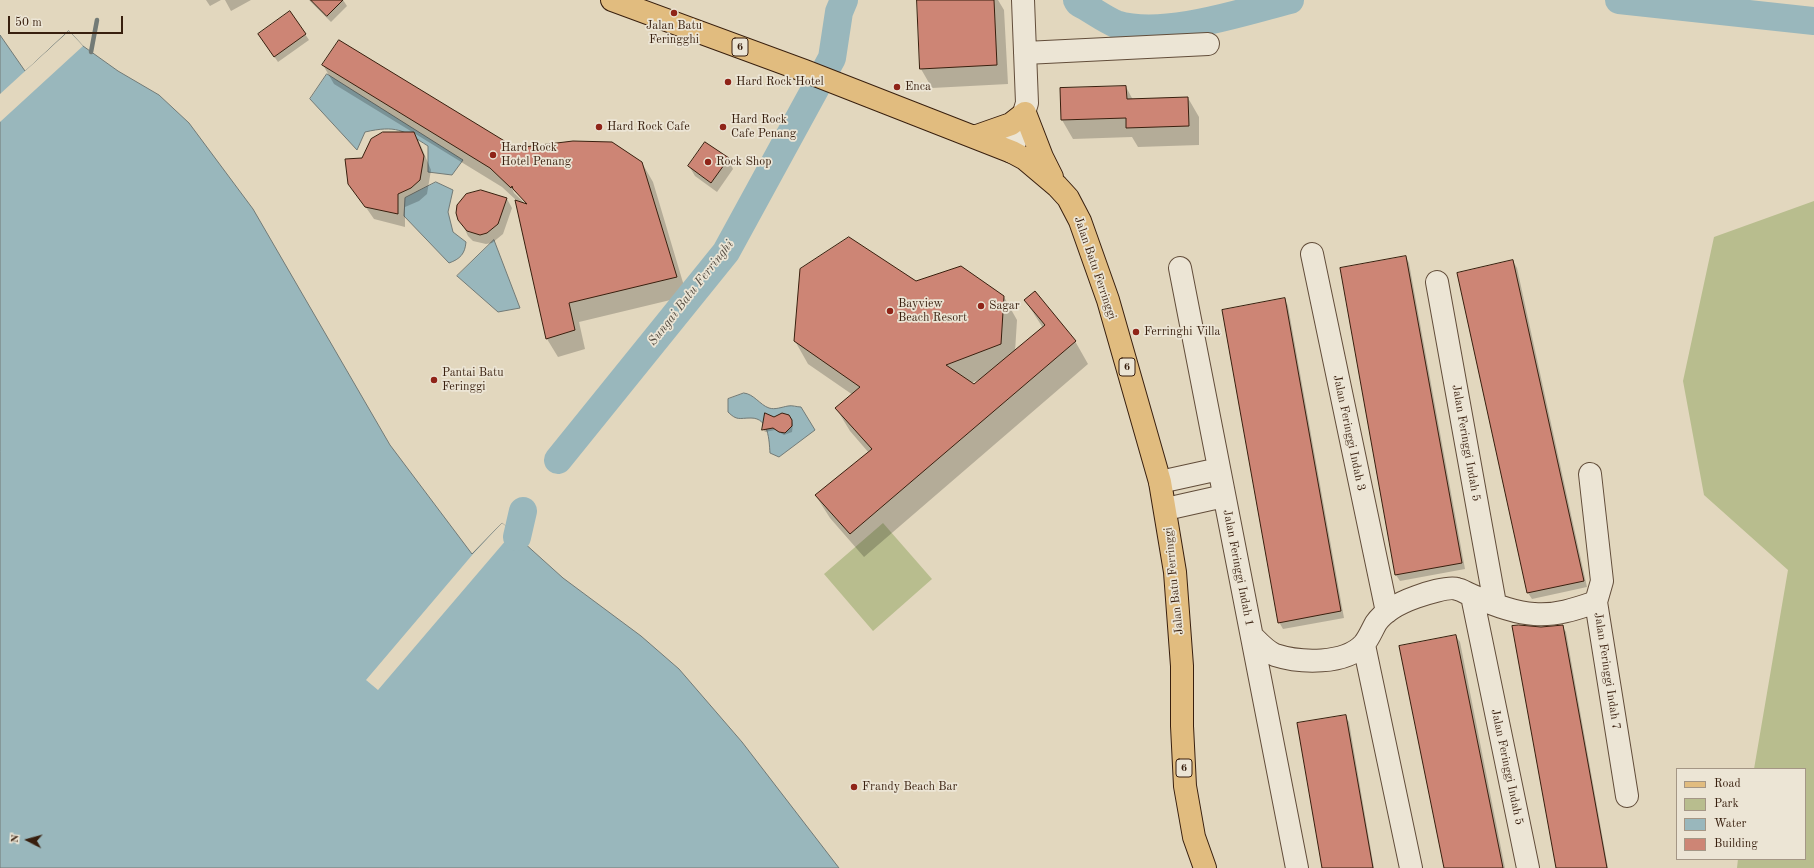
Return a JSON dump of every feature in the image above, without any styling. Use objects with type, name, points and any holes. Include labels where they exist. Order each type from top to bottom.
[{"type":"main road","name":"Jalan Batu Ferringgi","points":[[612,0],[805,71],[1012,152],[1025,158],[1057,186],[1068,198],[1080,220],[1108,300],[1160,482],[1166,509],[1175,572],[1182,666],[1182,733],[1185,786],[1194,837],[1205,868]]},
{"type":"main road","points":[[974,137],[1011,124],[1025,113],[1042,157],[1057,186]]},
{"type":"street","points":[[1012,152],[1027,103],[1023,0]]},
{"type":"street","points":[[1025,53],[1208,44]]},
{"type":"street","name":"Jalan Feringgi Indah 3","points":[[1312,254],[1386,612]]},
{"type":"street","name":"Jalan Feringgi Indah 1","points":[[1180,268],[1297,868]]},
{"type":"street","name":"Jalan Feringgi Indah 5","points":[[1437,282],[1495,604]]},
{"type":"street","points":[[1160,482],[1219,469]]},
{"type":"street","name":"Jalan Feringgi Indah 7","points":[[1590,474],[1602,581],[1596,602],[1627,796]]},
{"type":"street","points":[[1166,509],[1224,496]]},
{"type":"street","points":[[1252,636],[1265,649],[1275,654],[1299,661],[1332,660],[1348,654],[1364,644],[1377,622],[1386,612],[1416,597],[1437,591],[1456,588],[1472,596],[1514,611],[1536,614],[1567,612],[1596,602]]},
{"type":"street","name":"Jalan Feringgi Indah 5","points":[[1472,596],[1528,868]]},
{"type":"street","points":[[1364,644],[1411,868]]},
{"type":"green space","points":[[1814,201],[1814,868],[1737,868],[1738,860],[1806,860],[1806,768],[1754,768],[1788,570],[1704,495],[1683,381],[1714,237]]},
{"type":"green space","points":[[883,523],[932,579],[873,631],[824,574]]},
{"type":"water","points":[[69,31],[83,46],[118,71],[159,95],[189,123],[253,209],[390,445],[472,554],[502,523],[563,578],[641,636],[679,669],[742,742],[839,868],[0,868],[0,35],[25,71]]},
{"type":"water","points":[[327,74],[463,160],[452,175],[428,172],[428,146],[412,136],[399,130],[392,129],[365,132],[357,150],[310,99]]},
{"type":"water","points":[[436,182],[453,190],[448,212],[453,232],[466,242],[461,256],[449,263],[404,216],[405,198]]},
{"type":"water","points":[[494,240],[520,308],[498,312],[457,276]]},
{"type":"water","points":[[744,393],[751,395],[763,405],[771,409],[790,406],[801,407],[815,430],[779,457],[770,453],[767,431],[761,422],[757,419],[751,418],[736,418],[728,412],[728,399]]},
{"type":"pier","points":[[69,31],[83,46],[0,122],[0,94]]},
{"type":"pier","points":[[502,523],[513,532],[378,690],[366,680],[473,554]]},
{"type":"building","points":[[311,0],[343,0],[327,16]]},
{"type":"building","points":[[917,0],[994,0],[997,65],[920,69]]},
{"type":"building","points":[[290,11],[306,34],[274,57],[258,34]]},
{"type":"building","points":[[339,40],[516,148],[573,141],[612,142],[642,162],[677,277],[569,303],[575,330],[546,339],[515,200],[527,204],[512,186],[511,188],[490,168],[322,65]]},
{"type":"building","points":[[1126,86],[1127,99],[1188,97],[1189,126],[1126,128],[1126,118],[1061,120],[1060,88]]},
{"type":"building","points":[[383,132],[414,132],[424,156],[420,180],[411,188],[398,194],[398,214],[365,207],[348,184],[345,159],[362,158],[371,139]]},
{"type":"building","name":"Rock Shop","points":[[705,142],[729,158],[711,183],[688,166]]},
{"type":"building","points":[[481,190],[507,198],[498,224],[487,233],[480,235],[467,231],[458,220],[456,213],[457,205],[466,194]]},
{"type":"building","points":[[849,237],[916,281],[961,266],[1004,296],[1001,344],[946,365],[974,384],[1045,325],[1024,300],[1035,291],[1076,341],[850,534],[815,495],[872,449],[835,408],[860,387],[794,341],[800,269]]},
{"type":"building","points":[[1406,256],[1462,563],[1395,575],[1340,268]]},
{"type":"building","points":[[1513,260],[1584,581],[1527,593],[1457,273]]},
{"type":"building","points":[[1285,298],[1341,611],[1278,623],[1222,310]]},
{"type":"building","points":[[765,413],[774,417],[782,413],[789,415],[792,420],[792,426],[785,433],[779,432],[773,428],[762,430]]},
{"type":"building","points":[[1519,625],[1541,627],[1563,625],[1607,868],[1556,868],[1512,626]]},
{"type":"building","points":[[1456,635],[1503,868],[1444,868],[1399,646]]},
{"type":"building","points":[[1346,715],[1373,868],[1322,868],[1297,723]]},
{"type":"waterway","name":"Sungai Batu Ferringhi","points":[[558,460],[726,252],[832,58],[839,12],[844,0]]},
{"type":"waterway","name":"Sungai Batu Ferringhi","points":[[1077,0],[1079,3],[1116,24],[1135,28],[1179,26],[1203,22],[1290,0]]},
{"type":"waterway","name":"Sungai Batu Ferringhi","points":[[1619,0],[1814,21]]},
{"type":"waterway","points":[[91,52],[97,20]]},
{"type":"waterway","name":"Sungai Batu Ferringhi","points":[[517,537],[523,511]]},
{"type":"place","name":"Jalan Batu Feringghi","points":[[674,13]]},
{"type":"place","name":"Hard Rock Hotel","points":[[728,82]]},
{"type":"place","name":"Enca","points":[[897,87]]},
{"type":"place","name":"Hard Rock Cafe","points":[[599,127]]},
{"type":"place","name":"Hard Rock Cafe Penang","points":[[723,127]]},
{"type":"place","name":"Hard Rock Hotel Penang","points":[[493,155]]},
{"type":"place","name":"Rock Shop","points":[[708,162]]},
{"type":"place","name":"Sagar","points":[[981,306]]},
{"type":"place","name":"Bayview Beach Resort","points":[[890,311]]},
{"type":"place","name":"Ferringhi Villa","points":[[1136,332]]},
{"type":"place","name":"Pantai Batu Feringgi","points":[[434,380]]},
{"type":"place","name":"Frandy Beach Bar","points":[[854,787]]}]
